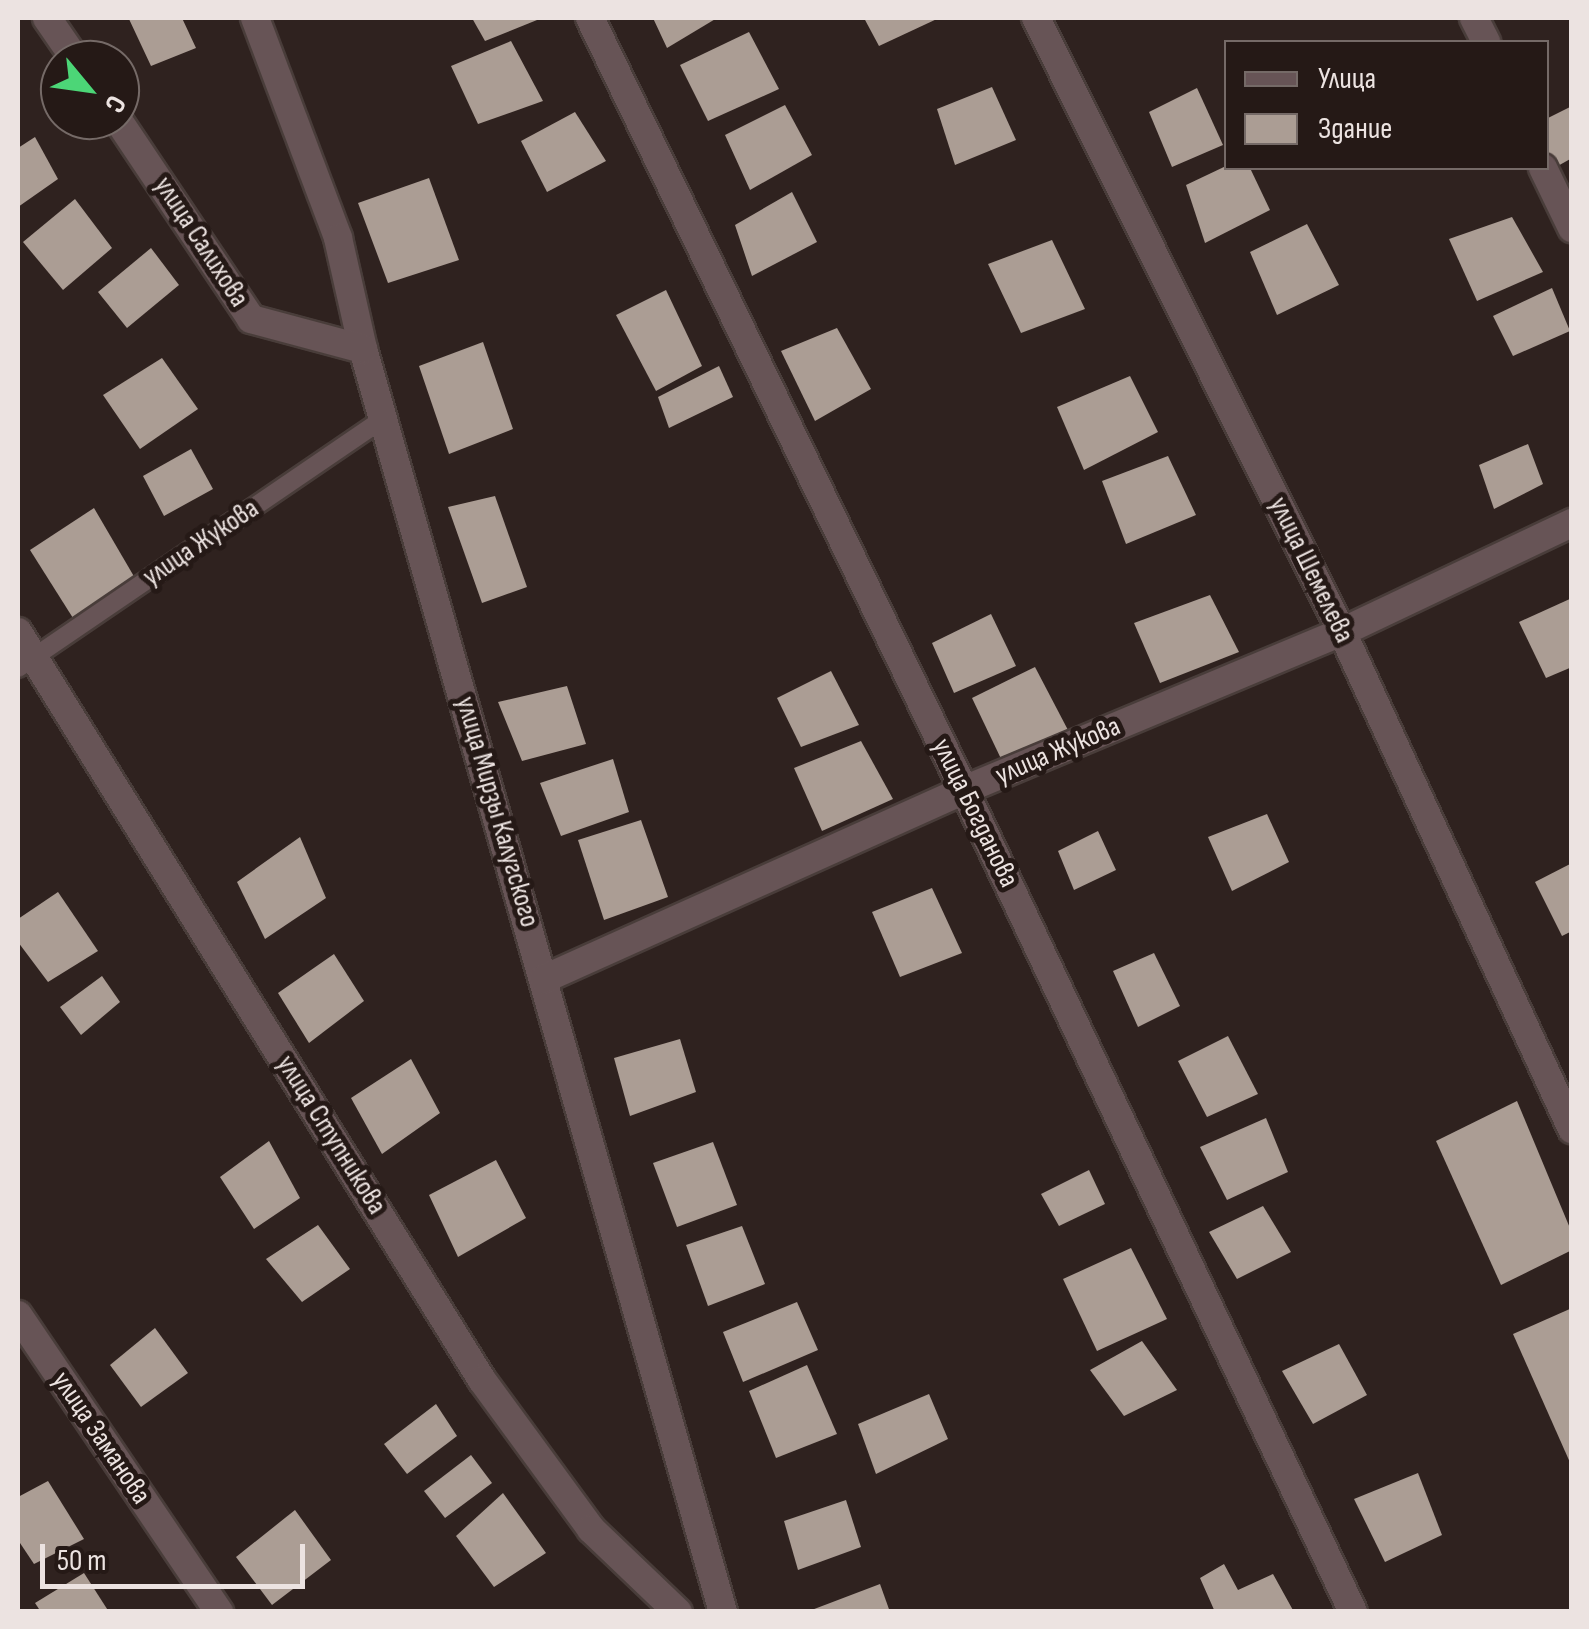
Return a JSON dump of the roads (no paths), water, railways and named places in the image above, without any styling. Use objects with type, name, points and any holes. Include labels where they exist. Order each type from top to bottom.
[{"type":"street","points":[[47,18],[62,40]]},
{"type":"street","name":"улица Мирзы Калугского","points":[[255,18],[338,238],[363,349],[723,1612]]},
{"type":"street","name":"улица Богданова","points":[[590,18],[964,790],[1353,1612]]},
{"type":"street","name":"улица Шемелева","points":[[1036,18],[1342,632],[1572,1130]]},
{"type":"street","name":"улица Салихова","points":[[131,140],[251,319],[363,349]]},
{"type":"street","points":[[1545,170],[1572,228]]},
{"type":"street","name":"улица Жукова","points":[[544,978],[964,790],[1342,632],[1572,522]]},
{"type":"street","name":"улица Ступникова","points":[[18,632],[26,662],[482,1380],[591,1529],[678,1612]]},
{"type":"street","name":"улица Заманова","points":[[18,1314],[219,1612]]},
{"type":"lane","name":"улица Жукова","points":[[26,662],[384,418]]}]
